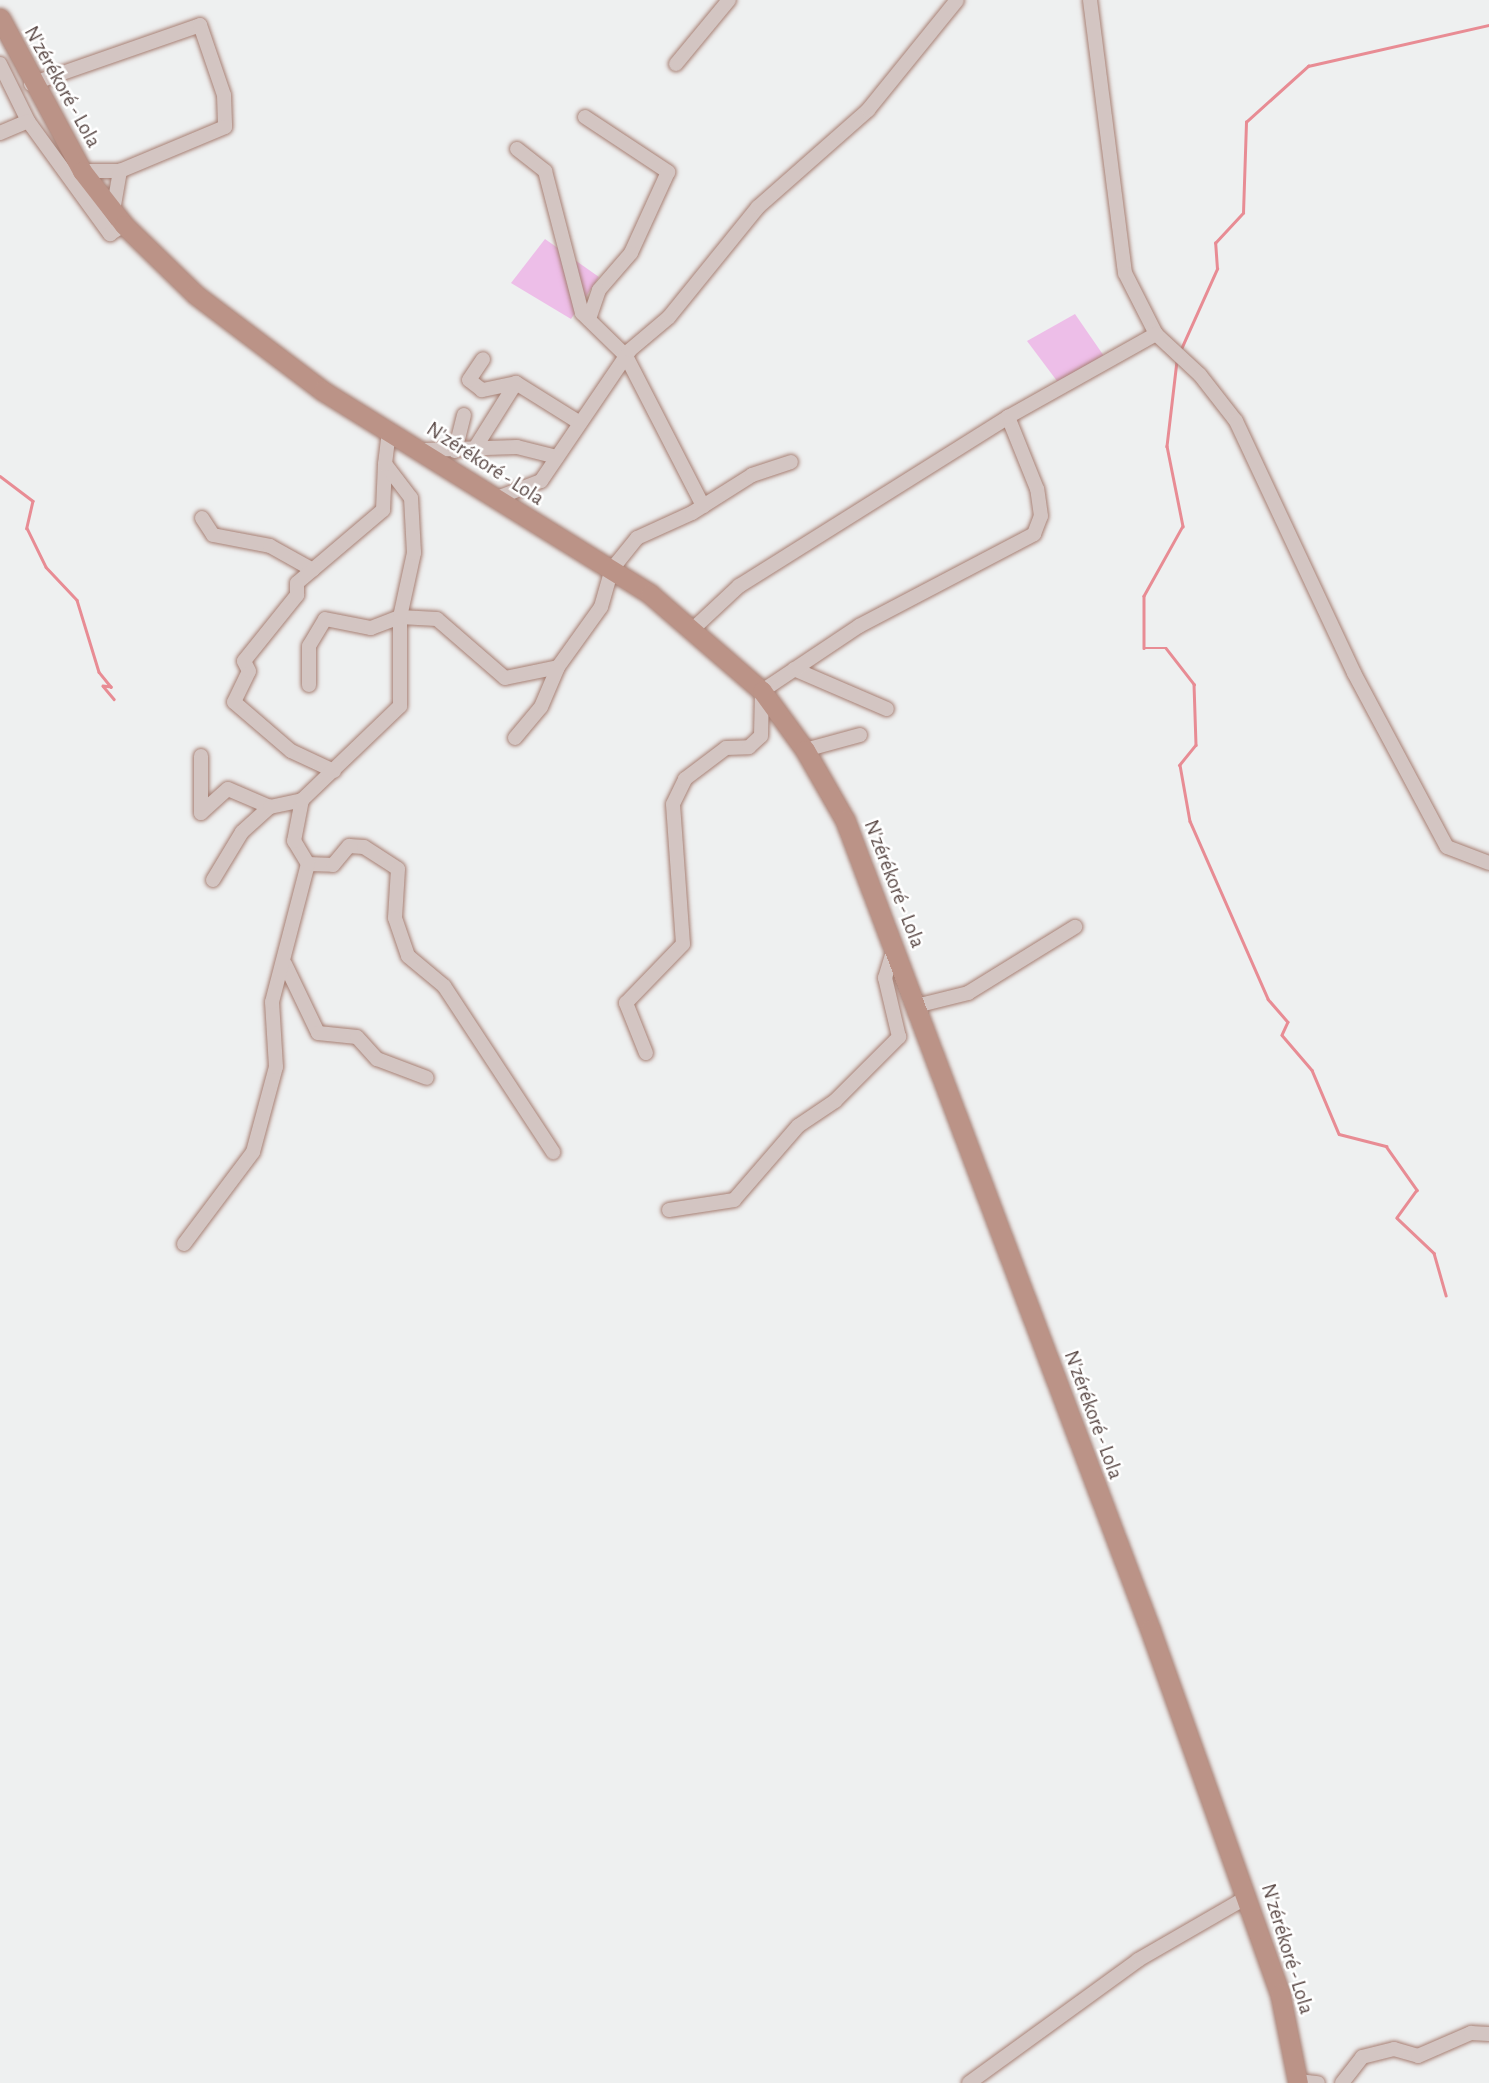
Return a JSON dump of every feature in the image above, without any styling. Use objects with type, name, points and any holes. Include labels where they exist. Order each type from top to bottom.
[{"type":"highway","name":"N'zérékoré - Lola","points":[[0,18],[31,84],[82,171],[119,218],[251,341],[388,431],[425,450],[612,569],[694,628],[762,691],[805,750],[845,820],[1247,1897],[1280,1994],[1298,2082]]},
{"type":"street","points":[[676,64],[729,0]]},
{"type":"street","points":[[497,498],[541,481],[626,356],[669,317],[758,207],[868,110],[957,0]]},
{"type":"street","points":[[1090,0],[1125,273],[1156,334],[1200,375],[1236,421],[1354,673],[1447,847],[1489,863]]},
{"type":"street","points":[[31,84],[200,25],[225,95],[225,127],[120,171],[82,171]]},
{"type":"street","points":[[0,64],[28,121],[110,234],[119,218],[120,171]]},
{"type":"street","points":[[586,117],[668,172],[631,253],[599,290],[589,319]]},
{"type":"street","points":[[0,133],[28,121]]},
{"type":"street","points":[[517,149],[545,172],[589,319],[626,356],[703,506]]},
{"type":"street","points":[[694,628],[739,586],[1008,417],[1156,334]]},
{"type":"street","points":[[483,359],[469,380],[482,390],[516,383],[580,423]]},
{"type":"street","points":[[475,448],[516,383]]},
{"type":"street","points":[[455,451],[464,415]]},
{"type":"street","points":[[646,1053],[626,1003],[683,944],[673,804],[685,779],[726,748],[749,747],[761,736],[762,691],[793,669],[859,626],[1034,534],[1041,516],[1037,489],[1008,417]]},
{"type":"street","points":[[334,771],[291,751],[234,702],[248,671],[244,661],[313,570],[383,510],[388,431]]},
{"type":"street","points":[[425,450],[517,447],[557,457]]},
{"type":"street","points":[[515,738],[541,707],[558,667],[601,607],[612,569],[636,538],[703,506],[752,475],[791,461]]},
{"type":"street","points":[[213,880],[242,832],[270,807],[302,800],[400,706],[400,617],[414,553],[411,498],[385,464]]},
{"type":"street","points":[[202,518],[213,535],[270,545],[313,570]]},
{"type":"street","points":[[309,685],[309,646],[325,619],[371,628],[400,617],[437,619],[505,678],[558,667]]},
{"type":"street","points":[[793,669],[887,709]]},
{"type":"street","points":[[805,750],[860,735]]},
{"type":"street","points":[[201,756],[201,813],[228,789],[270,807]]},
{"type":"street","points":[[184,1244],[253,1152],[276,1067],[272,1002],[285,964],[308,864],[294,841],[302,800]]},
{"type":"street","points":[[308,864],[333,865],[349,846],[364,846],[398,869],[395,918],[408,956],[444,986],[553,1152]]},
{"type":"street","points":[[916,1006],[968,993],[1074,927]]},
{"type":"street","points":[[669,1210],[734,1200],[798,1126],[835,1101],[899,1037],[885,978],[894,949]]},
{"type":"street","points":[[285,964],[318,1033],[357,1037],[377,1059],[427,1078]]},
{"type":"street","points":[[969,2083],[1138,1960],[1247,1897]]},
{"type":"street","points":[[1342,2083],[1362,2057],[1394,2049],[1419,2056],[1471,2033],[1489,2034]]},
{"type":"street","points":[[1298,2082],[1318,2083]]},
{"type":"shaded area","points":[[545,239],[599,277],[571,319],[511,283]]},
{"type":"shaded area","points":[[1075,314],[1106,359],[1060,385],[1027,341]]},
{"type":"waterway","points":[[1181,349],[1217,269],[1215,243],[1243,213],[1246,122],[1308,66],[1489,25]]},
{"type":"waterway","points":[[1177,361],[1167,446],[1183,526],[1144,596],[1144,648],[1166,648],[1194,684],[1196,745],[1180,765],[1190,821],[1268,999],[1288,1022],[1282,1035],[1312,1070],[1339,1134],[1386,1146],[1417,1190],[1397,1218],[1434,1253],[1446,1295]]},
{"type":"waterway","points":[[0,476],[33,501],[27,528],[46,567],[77,600],[99,672],[111,687],[103,686],[114,699]]}]
